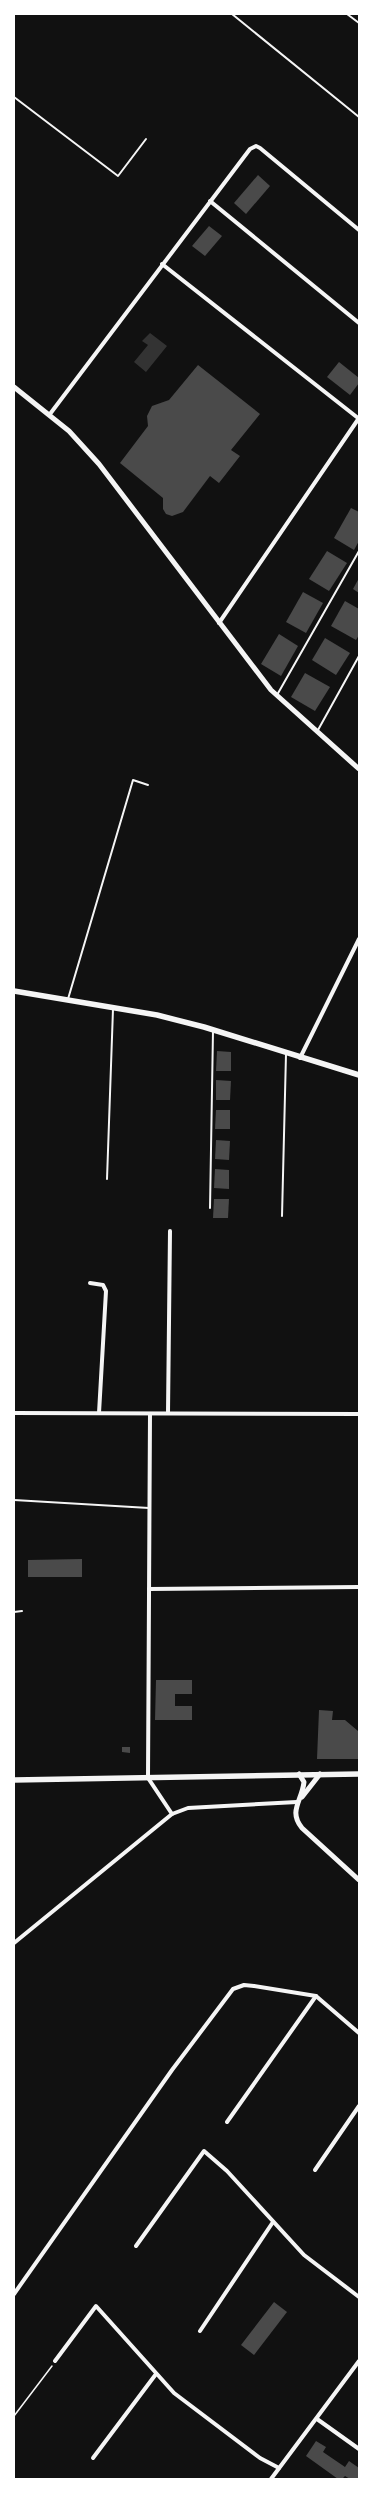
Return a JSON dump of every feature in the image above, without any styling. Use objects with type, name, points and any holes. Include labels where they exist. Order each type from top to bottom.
[{"type":"main road","points":[[14,991],[158,1015],[213,1030],[286,1054],[359,1075]]},
{"type":"main road","points":[[14,1780],[359,1774]]},
{"type":"street","points":[[50,414],[245,154],[256,146],[359,230]]},
{"type":"street","points":[[210,201],[359,323]]},
{"type":"street","points":[[162,264],[359,418],[219,623]]},
{"type":"street","points":[[14,387],[50,414],[75,437],[99,464],[141,516],[219,623],[277,696],[318,729],[359,769]]},
{"type":"street","points":[[300,1058],[359,939]]},
{"type":"street","points":[[168,1413],[170,1231]]},
{"type":"street","points":[[90,1283],[103,1285],[106,1291],[99,1413]]},
{"type":"street","points":[[14,1413],[359,1414]]},
{"type":"street","points":[[150,1414],[149,1588],[147,1620],[148,1778],[172,1814]]},
{"type":"street","points":[[149,1588],[359,1587]]},
{"type":"street","points":[[299,1774],[304,1782],[301,1795],[297,1802],[295,1817],[302,1828],[359,1880]]},
{"type":"street","points":[[14,1943],[172,1814],[188,1808],[297,1802],[320,1774]]},
{"type":"street","points":[[14,2294],[228,1994],[238,1986],[254,1986],[316,1996],[359,2033]]},
{"type":"street","points":[[227,2122],[316,1996]]},
{"type":"street","points":[[315,2170],[359,2106]]},
{"type":"street","points":[[136,2246],[204,2150],[226,2171],[304,2255],[359,2297]]},
{"type":"street","points":[[200,2331],[273,2222]]},
{"type":"street","points":[[55,2361],[96,2306],[174,2393],[208,2421],[260,2458],[279,2468]]},
{"type":"street","points":[[271,2479],[357,2367],[359,2361]]},
{"type":"street","points":[[93,2458],[156,2374]]},
{"type":"street","points":[[317,2419],[359,2449]]},
{"type":"lane","points":[[232,14],[359,117]]},
{"type":"lane","points":[[348,14],[359,23]]},
{"type":"lane","points":[[14,97],[118,176],[146,139]]},
{"type":"lane","points":[[277,696],[359,551]]},
{"type":"lane","points":[[318,729],[359,656]]},
{"type":"lane","points":[[68,1000],[133,780],[148,785]]},
{"type":"lane","points":[[108,1179],[113,1008]]},
{"type":"lane","points":[[210,1208],[213,1030]]},
{"type":"lane","points":[[282,1216],[286,1054]]},
{"type":"lane","points":[[14,1500],[150,1508]]},
{"type":"lane","points":[[14,1612],[22,1611]]},
{"type":"path","points":[[14,2416],[55,2361]]},
{"type":"shaded area","points":[[150,333],[167,346],[146,372],[134,362],[148,345],[142,341]]},
{"type":"building","points":[[258,175],[270,186],[246,214],[234,203]]},
{"type":"building","points":[[209,226],[222,236],[205,256],[192,246]]},
{"type":"building","points":[[339,362],[359,378],[359,383],[350,395],[327,377]]},
{"type":"building","points":[[198,365],[260,414],[231,450],[240,456],[219,483],[210,476],[183,512],[172,516],[166,514],[163,509],[163,498],[120,463],[148,426],[147,416],[152,406],[169,400]]},
{"type":"building","points":[[351,508],[359,512],[359,541],[354,550],[334,538]]},
{"type":"building","points":[[327,551],[347,563],[329,591],[309,579]]},
{"type":"building","points":[[359,578],[359,593],[353,589]]},
{"type":"building","points":[[303,592],[323,603],[306,633],[286,622]]},
{"type":"building","points":[[345,601],[359,609],[359,635],[356,640],[331,626]]},
{"type":"building","points":[[279,634],[298,646],[281,676],[261,664]]},
{"type":"building","points":[[325,638],[350,653],[336,675],[312,660]]},
{"type":"building","points":[[305,673],[330,687],[315,711],[291,697]]},
{"type":"building","points":[[217,1051],[231,1052],[231,1071],[216,1071]]},
{"type":"building","points":[[216,1080],[231,1081],[230,1100],[216,1100]]},
{"type":"building","points":[[216,1110],[230,1110],[230,1129],[215,1129]]},
{"type":"building","points":[[216,1140],[230,1141],[229,1160],[215,1159]]},
{"type":"building","points":[[215,1169],[229,1170],[229,1189],[214,1188]]},
{"type":"building","points":[[214,1199],[229,1199],[228,1218],[213,1218]]},
{"type":"building","points":[[82,1559],[82,1577],[28,1577],[28,1560]]},
{"type":"building","points":[[156,1680],[192,1680],[192,1694],[175,1694],[175,1706],[192,1706],[192,1720],[155,1720]]},
{"type":"building","points":[[319,1710],[333,1711],[332,1720],[345,1720],[358,1731],[359,1759],[317,1759]]},
{"type":"building","points":[[122,1747],[130,1747],[130,1753],[122,1752]]},
{"type":"building","points":[[274,2302],[287,2312],[254,2355],[241,2345]]},
{"type":"building","points":[[316,2441],[326,2447],[323,2452],[345,2467],[349,2461],[359,2468],[359,2479],[350,2479],[345,2476],[342,2479],[338,2479],[306,2456]]}]
